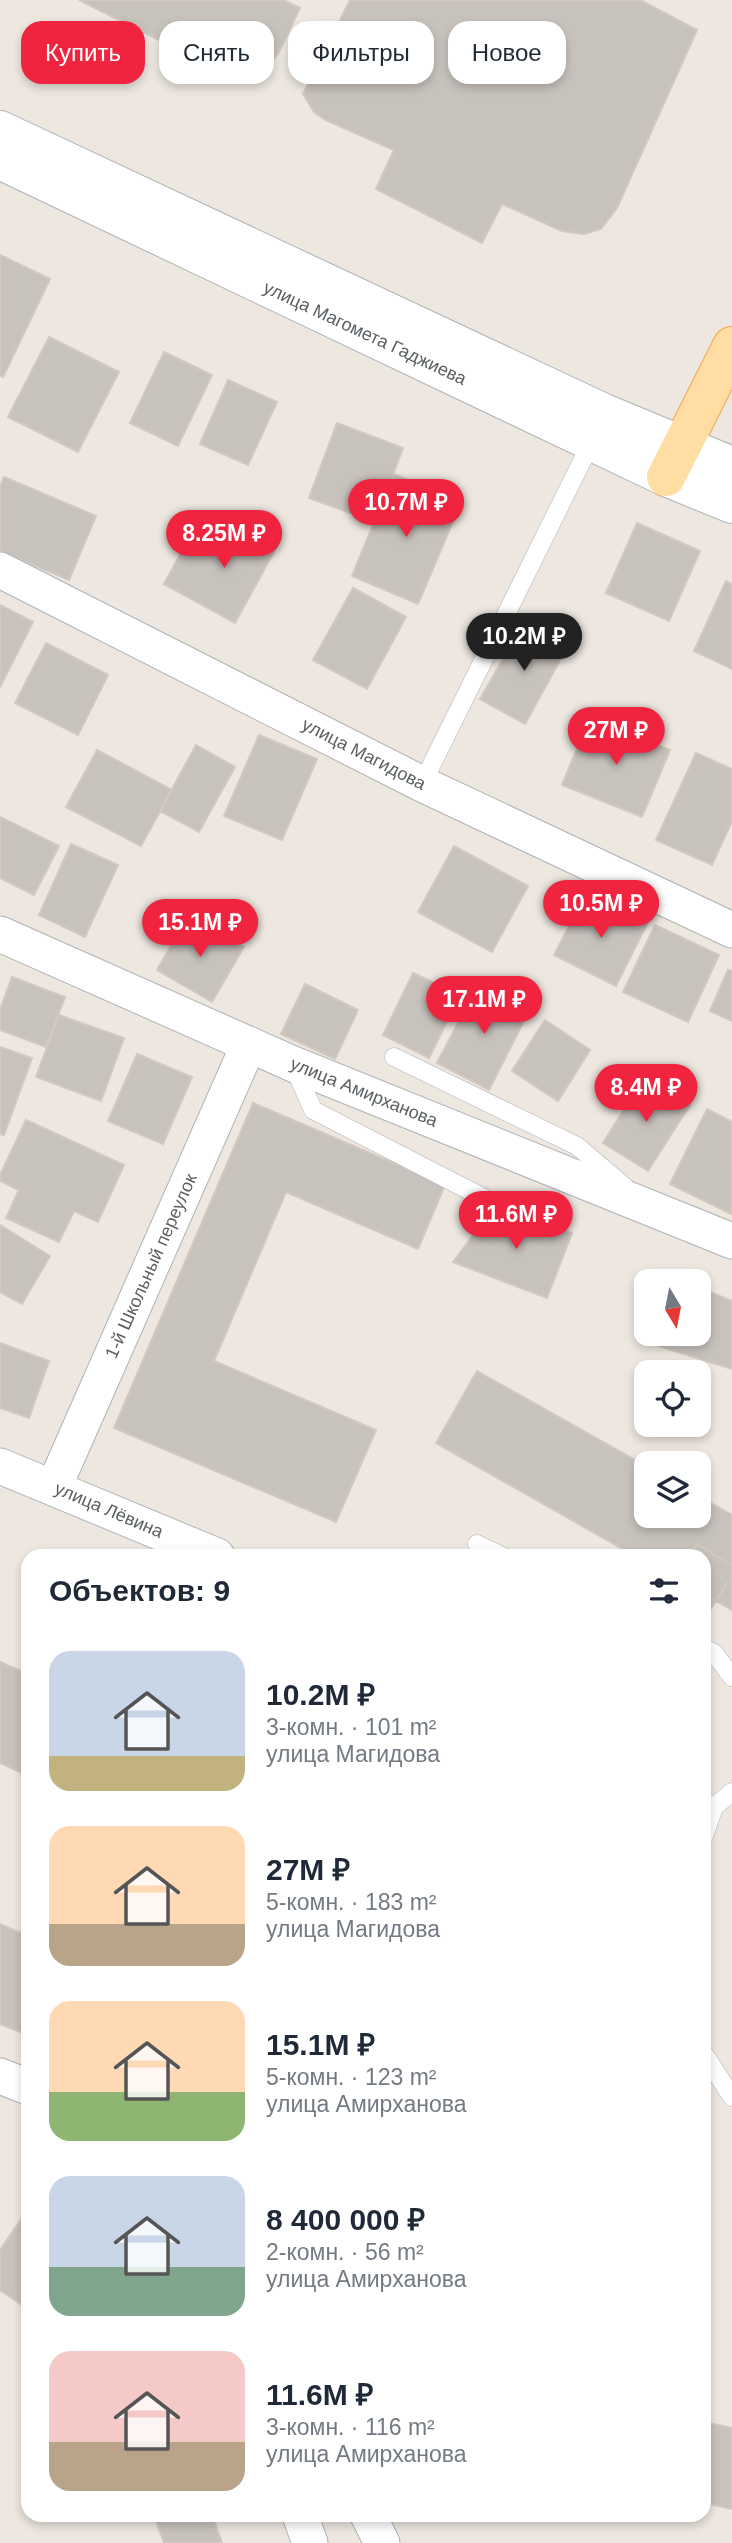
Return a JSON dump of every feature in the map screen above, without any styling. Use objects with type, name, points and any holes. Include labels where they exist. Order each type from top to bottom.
[{"type":"main road","name":"улица Магомета Гаджиева","points":[[0,130],[598,428]]},
{"type":"main road","name":"улица Магомета Гаджиева","points":[[0,160],[674,461],[732,505]]},
{"type":"main road","points":[[674,461],[732,346]]},
{"type":"main road","name":"улица Магомета Гаджиева","points":[[674,461],[732,467]]},
{"type":"street","name":"улица Магидова","points":[[0,570],[422,784],[732,930]]},
{"type":"street","name":"улица Амирханова","points":[[0,934],[293,1064],[732,1241]]},
{"type":"street","name":"1-й Школьный переулок","points":[[54,1487],[249,1044]]},
{"type":"street","name":"улица Лёвина","points":[[0,1466],[200,1549]]},
{"type":"street","points":[[0,2076],[21,2084]]},
{"type":"street","points":[[302,2522],[310,2543]]},
{"type":"street","points":[[372,2522],[382,2543]]},
{"type":"lane","points":[[422,784],[598,428]]},
{"type":"lane","points":[[394,1057],[577,1146],[647,1205]]},
{"type":"lane","points":[[293,1064],[313,1110],[482,1197]]},
{"type":"lane","points":[[477,1544],[487,1549]]},
{"type":"lane","points":[[711,1652],[732,1677]]},
{"type":"lane","points":[[711,1804],[732,1793]]},
{"type":"lane","points":[[711,2065],[732,2097]]},
{"type":"building","points":[[79,0],[283,0],[300,8],[294,21],[288,21],[288,33],[274,59],[274,21],[159,21],[159,40],[145,33],[145,21],[121,21]]},
{"type":"building","points":[[350,0],[640,0],[697,30],[617,208],[601,229],[584,234],[562,231],[502,204],[482,243],[376,189],[394,150],[325,120],[314,112],[303,94],[308,84],[434,84],[434,21],[340,21]]},
{"type":"building","points":[[0,255],[50,279],[3,377],[0,375]]},
{"type":"building","points":[[49,337],[119,372],[78,452],[8,417]]},
{"type":"building","points":[[164,352],[212,375],[178,446],[130,423]]},
{"type":"building","points":[[228,380],[277,402],[248,465],[200,444]]},
{"type":"building","points":[[337,423],[403,448],[375,522],[309,498]]},
{"type":"building","points":[[394,474],[461,503],[418,604],[352,576]]},
{"type":"building","points":[[4,477],[96,516],[69,580],[0,551],[0,487]]},
{"type":"building","points":[[244,518],[281,539],[235,623],[164,584],[191,534],[225,552]]},
{"type":"building","points":[[637,523],[700,551],[669,621],[606,593]]},
{"type":"building","points":[[726,581],[732,584],[732,669],[694,651]]},
{"type":"building","points":[[353,588],[406,617],[367,689],[313,660]]},
{"type":"building","points":[[0,605],[33,622],[0,687]]},
{"type":"building","points":[[524,622],[568,646],[525,724],[480,699]]},
{"type":"building","points":[[46,643],[108,675],[78,735],[15,703]]},
{"type":"building","points":[[590,717],[670,750],[642,817],[562,785]]},
{"type":"building","points":[[259,735],[317,759],[282,840],[224,816]]},
{"type":"building","points":[[196,745],[235,767],[199,832],[160,811]]},
{"type":"building","points":[[97,750],[172,790],[141,846],[66,807]]},
{"type":"building","points":[[696,753],[732,769],[732,821],[712,865],[656,840]]},
{"type":"building","points":[[0,817],[59,846],[34,895],[0,878]]},
{"type":"building","points":[[71,844],[118,865],[85,937],[39,915]]},
{"type":"building","points":[[454,846],[528,886],[492,952],[418,912]]},
{"type":"building","points":[[586,893],[647,924],[616,986],[554,955]]},
{"type":"building","points":[[188,916],[244,947],[212,1002],[157,970]]},
{"type":"building","points":[[655,925],[719,955],[688,1022],[623,992]]},
{"type":"building","points":[[728,970],[732,971],[732,1021],[710,1011]]},
{"type":"building","points":[[413,973],[460,995],[429,1058],[383,1035]]},
{"type":"building","points":[[12,977],[65,997],[46,1047],[0,1030],[0,1010]]},
{"type":"building","points":[[479,983],[530,1009],[489,1090],[437,1063]]},
{"type":"building","points":[[305,984],[358,1010],[335,1059],[281,1034]]},
{"type":"building","points":[[59,1015],[124,1038],[101,1101],[36,1077]]},
{"type":"building","points":[[545,1020],[590,1050],[558,1101],[512,1071]]},
{"type":"building","points":[[0,1047],[32,1058],[4,1135],[0,1134]]},
{"type":"building","points":[[137,1054],[192,1077],[163,1144],[108,1121]]},
{"type":"building","points":[[645,1076],[690,1105],[648,1171],[603,1143]]},
{"type":"building","points":[[253,1103],[445,1185],[418,1249],[286,1192],[214,1361],[376,1430],[336,1522],[114,1428]]},
{"type":"building","points":[[707,1109],[732,1122],[731,1214],[670,1184]]},
{"type":"building","points":[[26,1120],[124,1165],[98,1222],[74,1211],[59,1242],[6,1218],[19,1190],[0,1181],[0,1175]]},
{"type":"building","points":[[495,1206],[572,1233],[547,1298],[453,1262]]},
{"type":"building","points":[[0,1225],[50,1256],[22,1304],[0,1292]]},
{"type":"building","points":[[711,1292],[732,1301],[732,1369],[711,1362],[711,1360],[658,1346],[711,1346]]},
{"type":"building","points":[[0,1343],[49,1361],[29,1418],[0,1408]]},
{"type":"building","points":[[477,1371],[634,1459],[634,1528],[711,1528],[711,1503],[732,1515],[732,1610],[711,1598],[711,1549],[623,1549],[436,1443]]},
{"type":"building","points":[[711,1553],[732,1566],[732,1576],[711,1608]]},
{"type":"building","points":[[0,1662],[21,1671],[21,1773],[0,1763]]},
{"type":"building","points":[[0,1924],[21,1933],[21,2033],[0,2024]]},
{"type":"building","points":[[21,2219],[21,2304],[0,2290],[0,2250]]},
{"type":"building","points":[[711,2424],[732,2428],[732,2509],[711,2504]]},
{"type":"building","points":[[156,2522],[214,2522],[222,2543],[164,2543]]}]
